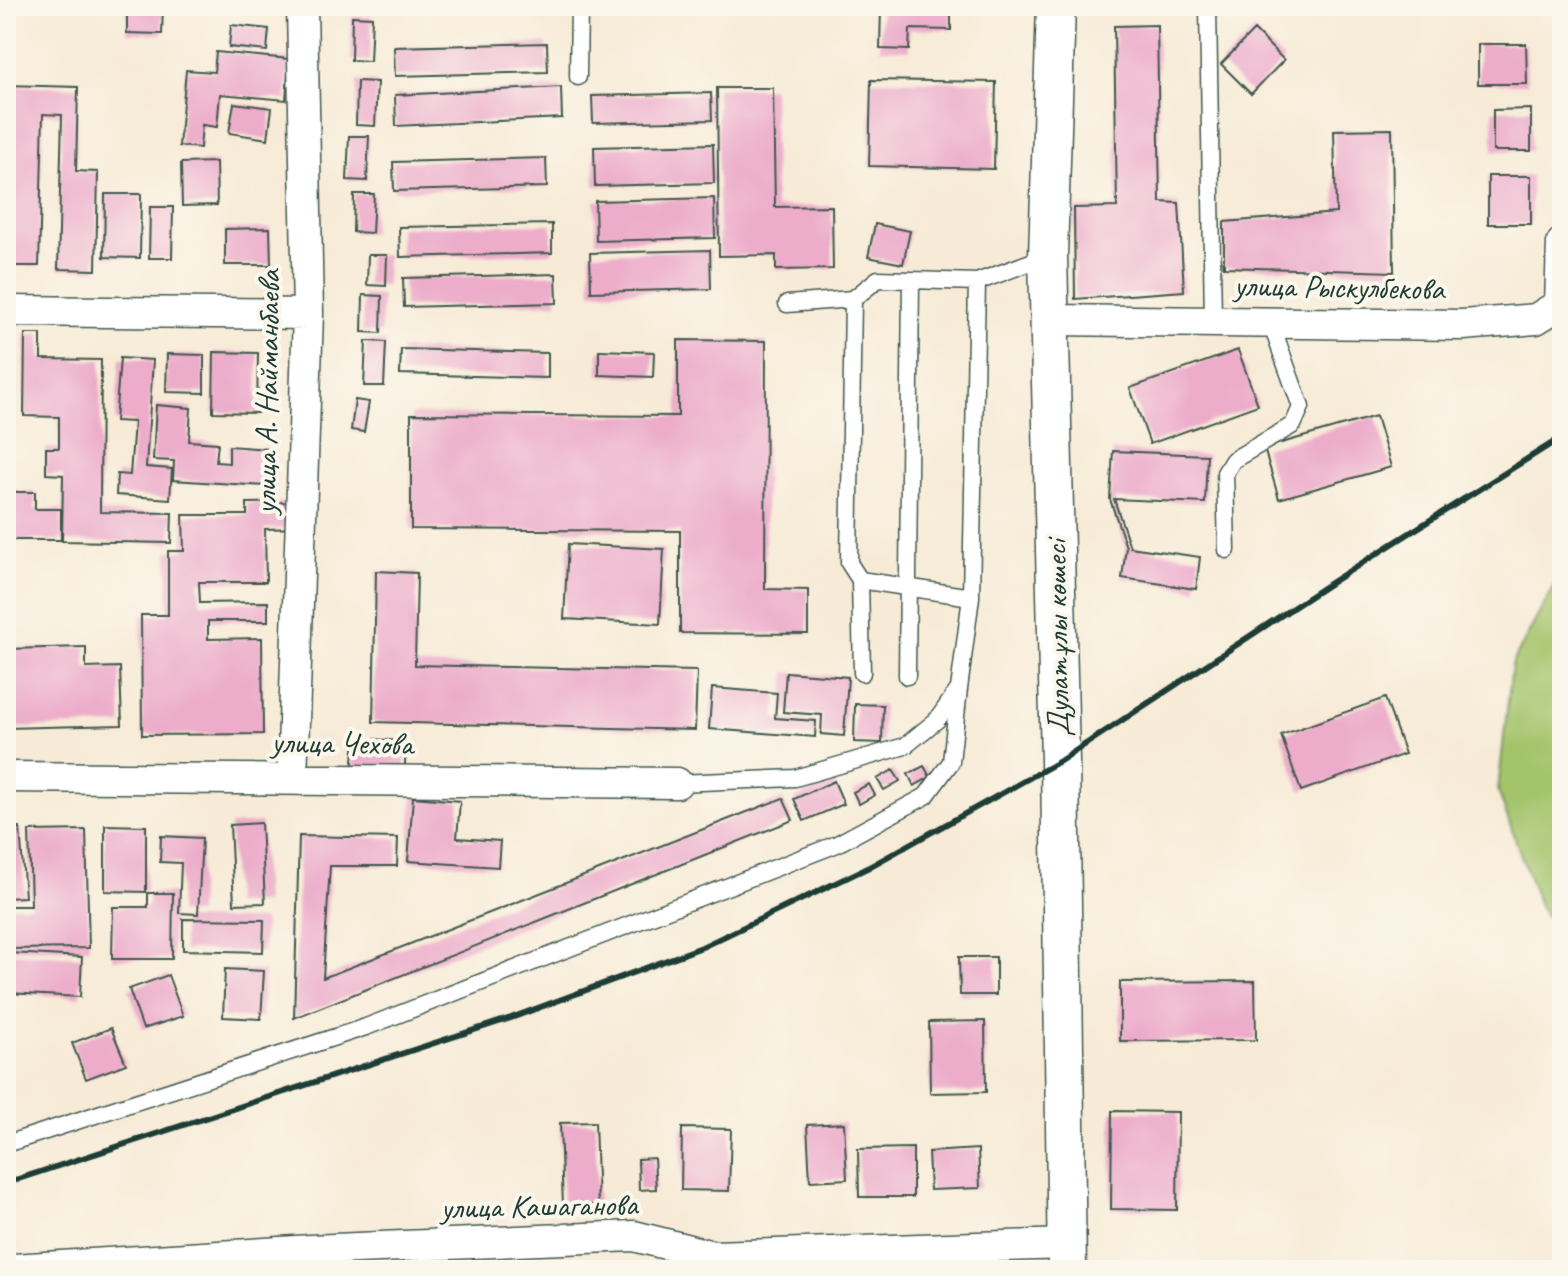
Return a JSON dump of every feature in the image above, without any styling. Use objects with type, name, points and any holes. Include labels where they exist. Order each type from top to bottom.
[{"type":"street","name":"улица А. Найманбаева","points":[[292,779],[308,314],[302,6]]},
{"type":"street","name":"Дулатұлы көшесі","points":[[1056,6],[1048,255],[1066,1257]]},
{"type":"street","name":"улица Рыскулбекова","points":[[1051,320],[1463,325],[1536,319],[1560,304],[1562,243]]},
{"type":"street","points":[[6,311],[308,314]]},
{"type":"street","name":"улица Чехова","points":[[6,777],[677,783]]},
{"type":"street","name":"улица Кашаганова","points":[[13,1269],[312,1260],[634,1236],[713,1256],[1066,1257]]},
{"type":"lane","points":[[578,77],[579,6]]},
{"type":"lane","points":[[1208,6],[1213,321]]},
{"type":"lane","points":[[787,304],[853,299],[878,279],[977,282],[1048,255]]},
{"type":"lane","points":[[907,676],[911,280]]},
{"type":"lane","points":[[6,1144],[366,1027],[837,844],[926,796],[951,762],[971,597],[977,282]]},
{"type":"lane","points":[[853,299],[849,563],[860,580],[862,673]]},
{"type":"lane","points":[[1227,550],[1225,473],[1233,460],[1293,425],[1301,407],[1270,321]]},
{"type":"lane","points":[[860,580],[971,597]]},
{"type":"lane","points":[[677,783],[795,778],[905,746],[937,720],[959,689]]},
{"type":"green space","points":[[1562,578],[1562,937],[1540,908],[1498,791],[1512,664],[1556,582]]},
{"type":"building","points":[[127,6],[163,6],[162,34],[127,33]]},
{"type":"building","points":[[881,6],[951,6],[951,30],[910,29],[909,50],[880,49]]},
{"type":"building","points":[[352,16],[372,17],[370,61],[351,60]]},
{"type":"building","points":[[231,25],[269,29],[267,51],[229,47]]},
{"type":"building","points":[[1157,25],[1160,202],[1179,203],[1184,291],[1075,299],[1074,208],[1117,207],[1114,26]]},
{"type":"building","points":[[1254,30],[1284,60],[1251,94],[1221,64]]},
{"type":"building","points":[[547,43],[548,72],[395,76],[394,47]]},
{"type":"building","points":[[1478,44],[1526,44],[1527,84],[1478,84]]},
{"type":"building","points":[[216,52],[289,59],[286,100],[220,94],[217,127],[202,125],[200,148],[179,146],[186,70],[214,72]]},
{"type":"building","points":[[871,80],[996,82],[994,169],[869,166]]},
{"type":"building","points":[[357,81],[377,82],[375,126],[356,125]]},
{"type":"building","points":[[6,85],[78,87],[76,171],[98,172],[96,270],[58,269],[62,115],[43,114],[39,266],[6,266]]},
{"type":"building","points":[[561,87],[562,118],[396,126],[395,95]]},
{"type":"building","points":[[717,88],[773,88],[775,207],[832,206],[833,269],[776,270],[776,255],[719,256]]},
{"type":"building","points":[[711,93],[712,120],[593,123],[592,96]]},
{"type":"building","points":[[234,103],[272,108],[268,139],[229,133]]},
{"type":"building","points":[[1531,109],[1531,151],[1493,151],[1493,110]]},
{"type":"building","points":[[1392,129],[1394,272],[1224,267],[1224,222],[1336,213],[1334,130]]},
{"type":"building","points":[[349,136],[369,136],[367,181],[347,180]]},
{"type":"building","points":[[713,144],[714,183],[595,186],[594,147]]},
{"type":"building","points":[[546,158],[547,187],[394,191],[393,162]]},
{"type":"building","points":[[216,162],[217,205],[182,206],[181,163]]},
{"type":"building","points":[[1488,176],[1531,176],[1531,224],[1488,224]]},
{"type":"building","points":[[105,194],[141,194],[140,258],[104,257]]},
{"type":"building","points":[[354,194],[374,194],[372,233],[353,232]]},
{"type":"building","points":[[714,198],[715,238],[596,241],[595,201]]},
{"type":"building","points":[[150,207],[173,207],[172,258],[149,258]]},
{"type":"building","points":[[552,224],[552,253],[400,257],[399,227]]},
{"type":"building","points":[[875,224],[910,231],[903,264],[868,257]]},
{"type":"building","points":[[270,228],[271,265],[225,265],[225,229]]},
{"type":"building","points":[[710,250],[711,289],[591,292],[590,253]]},
{"type":"building","points":[[368,255],[387,255],[386,286],[367,285]]},
{"type":"building","points":[[556,274],[557,303],[404,307],[403,278]]},
{"type":"building","points":[[363,295],[382,296],[381,333],[362,332]]},
{"type":"building","points":[[25,334],[41,334],[41,359],[101,360],[100,512],[172,513],[171,543],[62,541],[63,475],[46,474],[46,448],[59,448],[59,417],[24,416]]},
{"type":"building","points":[[678,340],[766,341],[765,589],[808,590],[808,634],[680,633],[680,531],[411,529],[411,414],[678,416]]},
{"type":"building","points":[[366,341],[386,342],[384,386],[364,386]]},
{"type":"building","points":[[401,349],[548,353],[548,378],[400,374]]},
{"type":"building","points":[[599,350],[654,352],[653,377],[599,375]]},
{"type":"building","points":[[1238,350],[1258,405],[1150,444],[1130,388]]},
{"type":"building","points":[[214,352],[258,353],[257,413],[213,412]]},
{"type":"building","points":[[167,354],[204,355],[204,393],[166,392]]},
{"type":"building","points":[[120,358],[153,360],[146,467],[172,469],[170,499],[116,495],[117,474],[130,475],[134,422],[115,421]]},
{"type":"building","points":[[355,400],[369,402],[364,432],[351,430]]},
{"type":"building","points":[[156,405],[191,408],[189,441],[218,443],[216,462],[229,463],[229,446],[268,449],[266,486],[173,480],[174,461],[153,460]]},
{"type":"building","points":[[1376,416],[1391,467],[1279,499],[1264,448]]},
{"type":"building","points":[[1113,451],[1207,455],[1205,503],[1114,499],[1130,547],[1200,557],[1196,589],[1122,578],[1126,547],[1110,499]]},
{"type":"building","points":[[6,492],[35,492],[35,509],[61,509],[61,540],[6,540]]},
{"type":"building","points":[[299,502],[300,528],[265,529],[266,582],[199,582],[200,603],[268,602],[268,621],[208,621],[208,639],[262,638],[263,734],[142,735],[141,615],[168,615],[168,551],[184,551],[183,515],[247,515],[247,503]]},
{"type":"building","points":[[568,544],[664,549],[660,624],[564,619]]},
{"type":"building","points":[[376,571],[417,573],[415,665],[697,671],[695,730],[373,722]]},
{"type":"building","points":[[86,647],[86,668],[120,667],[122,725],[6,728],[6,649]]},
{"type":"building","points":[[786,672],[848,677],[844,736],[821,734],[822,715],[783,712]]},
{"type":"building","points":[[712,688],[777,693],[775,718],[816,721],[815,737],[709,729]]},
{"type":"building","points":[[1385,698],[1405,754],[1301,791],[1281,735]]},
{"type":"building","points":[[855,704],[883,705],[882,743],[854,742]]},
{"type":"building","points":[[355,738],[401,741],[401,749],[406,750],[404,776],[352,772]]},
{"type":"building","points":[[924,766],[930,777],[914,786],[908,774]]},
{"type":"building","points":[[893,770],[900,781],[884,790],[877,779]]},
{"type":"building","points":[[834,781],[844,804],[804,821],[794,799]]},
{"type":"building","points":[[869,784],[875,795],[859,804],[853,792]]},
{"type":"building","points":[[413,797],[460,801],[457,838],[500,841],[498,867],[408,861]]},
{"type":"building","points":[[783,798],[793,820],[294,1018],[299,836],[398,838],[397,866],[330,866],[323,978]]},
{"type":"building","points":[[261,823],[265,903],[234,904],[230,825]]},
{"type":"building","points":[[105,825],[146,826],[146,892],[105,891]]},
{"type":"building","points":[[6,828],[20,828],[25,897],[6,898]]},
{"type":"building","points":[[86,830],[89,948],[6,949],[6,906],[31,906],[29,831]]},
{"type":"building","points":[[161,836],[202,838],[198,914],[179,913],[181,863],[160,862]]},
{"type":"building","points":[[148,893],[173,893],[172,959],[112,959],[113,907],[148,907]]},
{"type":"building","points":[[183,919],[264,920],[263,952],[183,950]]},
{"type":"building","points":[[10,953],[82,957],[80,997],[8,993]]},
{"type":"building","points":[[959,957],[996,957],[996,995],[960,995]]},
{"type":"building","points":[[225,969],[264,971],[261,1019],[223,1017]]},
{"type":"building","points":[[168,975],[183,1016],[143,1029],[129,989]]},
{"type":"building","points":[[1255,981],[1256,1040],[1120,1041],[1120,982]]},
{"type":"building","points":[[985,1021],[986,1092],[930,1093],[929,1022]]},
{"type":"building","points":[[111,1028],[126,1064],[86,1079],[72,1043]]},
{"type":"building","points":[[1112,1111],[1178,1112],[1177,1210],[1111,1209]]},
{"type":"building","points":[[595,1122],[598,1205],[563,1206],[560,1123]]},
{"type":"building","points":[[844,1123],[847,1179],[810,1181],[807,1125]]},
{"type":"building","points":[[682,1128],[731,1129],[729,1191],[681,1190]]},
{"type":"building","points":[[913,1148],[913,1197],[859,1197],[858,1149]]},
{"type":"building","points":[[978,1149],[980,1188],[930,1190],[928,1152]]},
{"type":"building","points":[[654,1158],[656,1189],[639,1190],[638,1159]]},
{"type":"railway","points":[[6,1183],[511,1018],[702,947],[869,867],[1060,761],[1332,582],[1562,437]]}]
